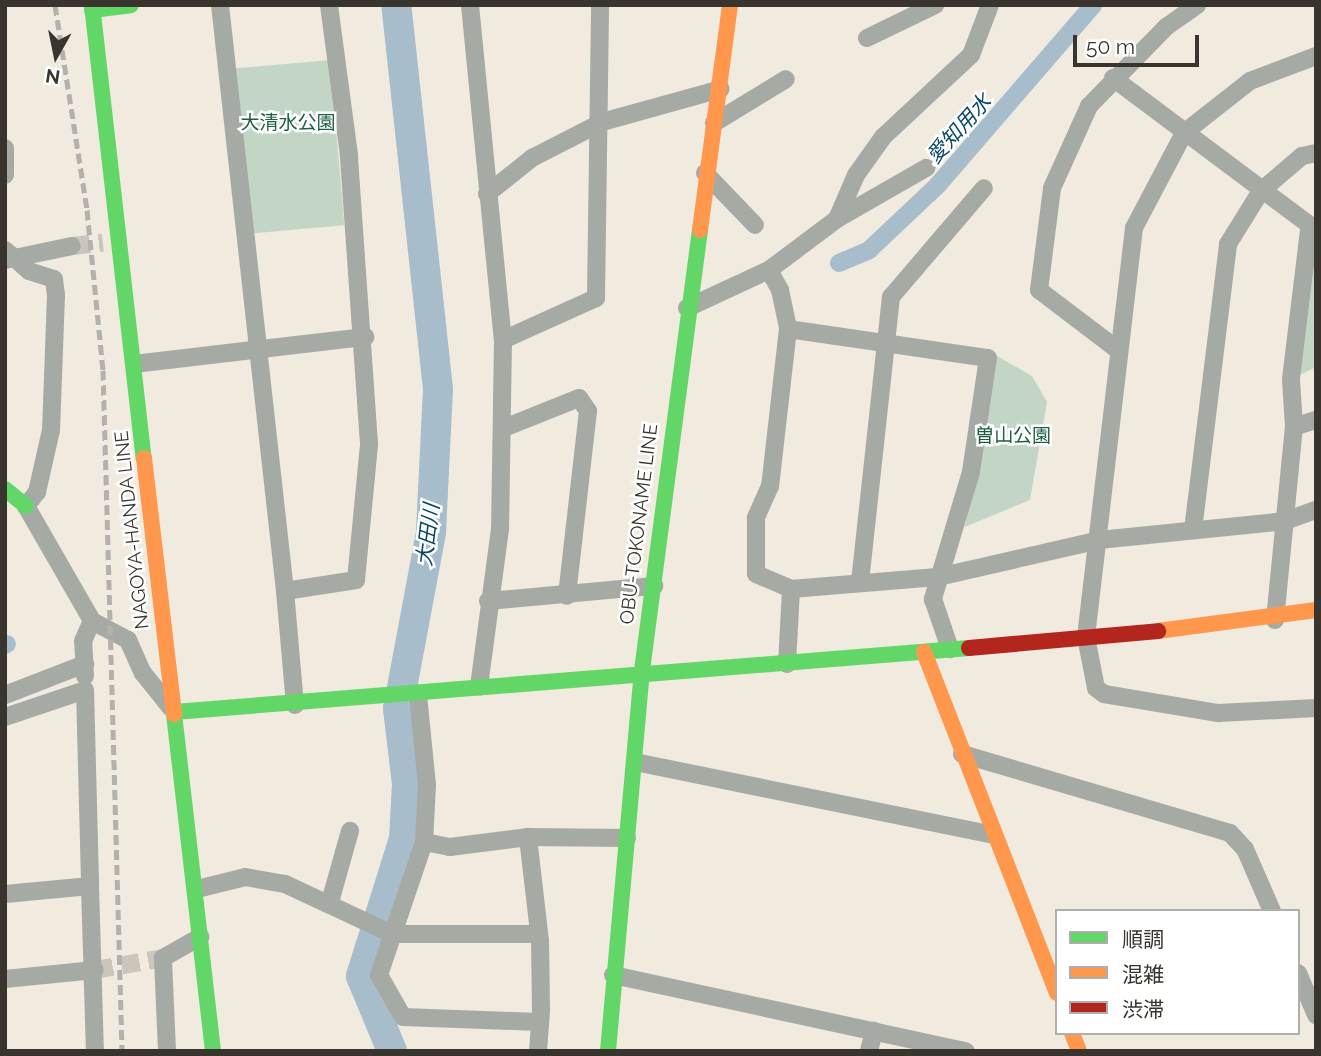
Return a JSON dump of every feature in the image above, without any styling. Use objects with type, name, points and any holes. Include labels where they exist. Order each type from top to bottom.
[{"type":"main road","points":[[92,7],[131,5]]},
{"type":"main road","name":"OBU-TOKONAME LINE","points":[[608,1051],[641,678],[687,308],[705,173],[721,89],[730,5]]},
{"type":"main road","name":"NAGOYA-HANDA LINE","points":[[92,7],[122,240],[174,712],[197,889],[213,1051]]},
{"type":"main road","points":[[5,489],[26,506]]},
{"type":"main road","points":[[174,712],[295,705],[479,687],[641,678],[1275,620],[1316,610]]},
{"type":"main road","points":[[924,652],[993,835],[1055,988]]},
{"type":"street","points":[[220,5],[295,705]]},
{"type":"street","points":[[285,592],[356,580],[369,444],[365,337],[328,5]]},
{"type":"street","points":[[470,5],[503,340],[500,394],[503,424],[500,529],[488,601],[479,687]]},
{"type":"street","points":[[503,340],[596,298],[602,122],[600,5]]},
{"type":"street","points":[[867,38],[934,5]]},
{"type":"street","points":[[837,219],[856,175],[883,137],[971,55],[990,5]]},
{"type":"street","points":[[1118,350],[1038,290],[1037,270],[1060,168],[1089,106],[1113,78],[1197,5]]},
{"type":"street","points":[[1316,56],[1250,81],[1184,133],[1134,228],[1086,636],[1096,688],[1104,694],[1218,713],[1316,708]]},
{"type":"street","points":[[1113,78],[1312,230],[1291,379],[1294,427],[1275,620]]},
{"type":"street","points":[[714,123],[786,79]]},
{"type":"street","points":[[487,194],[532,158],[602,122],[721,89]]},
{"type":"street","points":[[5,148],[5,175]]},
{"type":"street","points":[[1193,530],[1228,244],[1261,191],[1302,156],[1316,153]]},
{"type":"street","points":[[687,308],[769,270],[837,219],[926,168]]},
{"type":"street","points":[[705,173],[755,225]]},
{"type":"street","points":[[860,582],[891,297],[984,188]]},
{"type":"street","points":[[103,243],[122,240]]},
{"type":"street","points":[[7,256],[72,246]]},
{"type":"street","points":[[7,256],[54,279],[56,295],[51,430],[37,492],[26,506],[92,621],[128,640],[143,673],[174,712]]},
{"type":"street","points":[[769,270],[788,329],[770,486],[756,519],[756,574],[791,589],[938,578],[1099,540],[1285,521],[1316,510]]},
{"type":"street","points":[[788,329],[988,358],[971,472],[933,599],[950,649]]},
{"type":"street","points":[[134,364],[365,337]]},
{"type":"street","points":[[503,424],[579,398],[588,411],[567,596]]},
{"type":"street","points":[[1294,427],[1316,420]]},
{"type":"street","points":[[488,601],[567,596],[654,586]]},
{"type":"street","points":[[787,664],[791,589]]},
{"type":"street","points":[[92,621],[83,641],[95,970],[95,1051]]},
{"type":"street","points":[[5,695],[85,664]]},
{"type":"street","points":[[5,717],[85,690]]},
{"type":"street","points":[[415,695],[427,785],[424,842],[379,975],[403,1017],[538,1021]]},
{"type":"street","points":[[962,754],[1230,833],[1245,849],[1271,909]]},
{"type":"street","points":[[635,762],[993,835]]},
{"type":"street","points":[[330,902],[350,831]]},
{"type":"street","points":[[424,842],[450,847],[528,837],[626,838]]},
{"type":"street","points":[[528,837],[538,934],[538,1051]]},
{"type":"street","points":[[197,889],[245,877],[330,902],[391,934],[538,934]]},
{"type":"street","points":[[5,894],[90,886]]},
{"type":"street","points":[[167,1051],[163,958],[200,937]]},
{"type":"street","points":[[5,979],[95,970]]},
{"type":"street","points":[[613,975],[966,1051]]},
{"type":"street","points":[[1300,978],[1316,1015]]},
{"type":"street","points":[[869,1051],[874,1031]]},
{"type":"green space","name":"大清水公園","points":[[330,60],[344,225],[250,234],[235,68]]},
{"type":"green space","points":[[1316,257],[1316,367],[1291,379],[1302,291]]},
{"type":"green space","name":"曽山公園","points":[[997,356],[1032,376],[1047,402],[1030,500],[965,527]]},
{"type":"waterway","name":"大田川","points":[[392,1051],[361,976],[404,839],[407,784],[398,709],[431,532],[438,389],[396,5]]},
{"type":"waterway","name":"愛知用水","points":[[839,263],[869,250],[937,186],[1093,5]]},
{"type":"tunnel","points":[[72,246],[103,243]]},
{"type":"tunnel","points":[[95,970],[163,958]]},
{"type":"railway","points":[[55,5],[87,210],[103,370],[122,1051]]},
{"type":"traffic: fast","points":[[92,5],[144,458]]},
{"type":"traffic: fast","points":[[92,10],[131,5]]},
{"type":"traffic: fast","points":[[608,1051],[641,678],[700,230]]},
{"type":"traffic: fast","points":[[5,489],[26,506]]},
{"type":"traffic: fast","points":[[174,712],[969,648]]},
{"type":"traffic: fast","points":[[174,714],[213,1051]]},
{"type":"traffic: slow","points":[[700,230],[730,5]]},
{"type":"traffic: slow","points":[[144,458],[174,714]]},
{"type":"traffic: slow","points":[[1158,631],[1316,610]]},
{"type":"traffic: slow","points":[[924,652],[1055,988]]},
{"type":"traffic: slow","points":[[1073,1035],[1079,1051]]},
{"type":"traffic: jam","points":[[969,648],[1158,631]]}]
